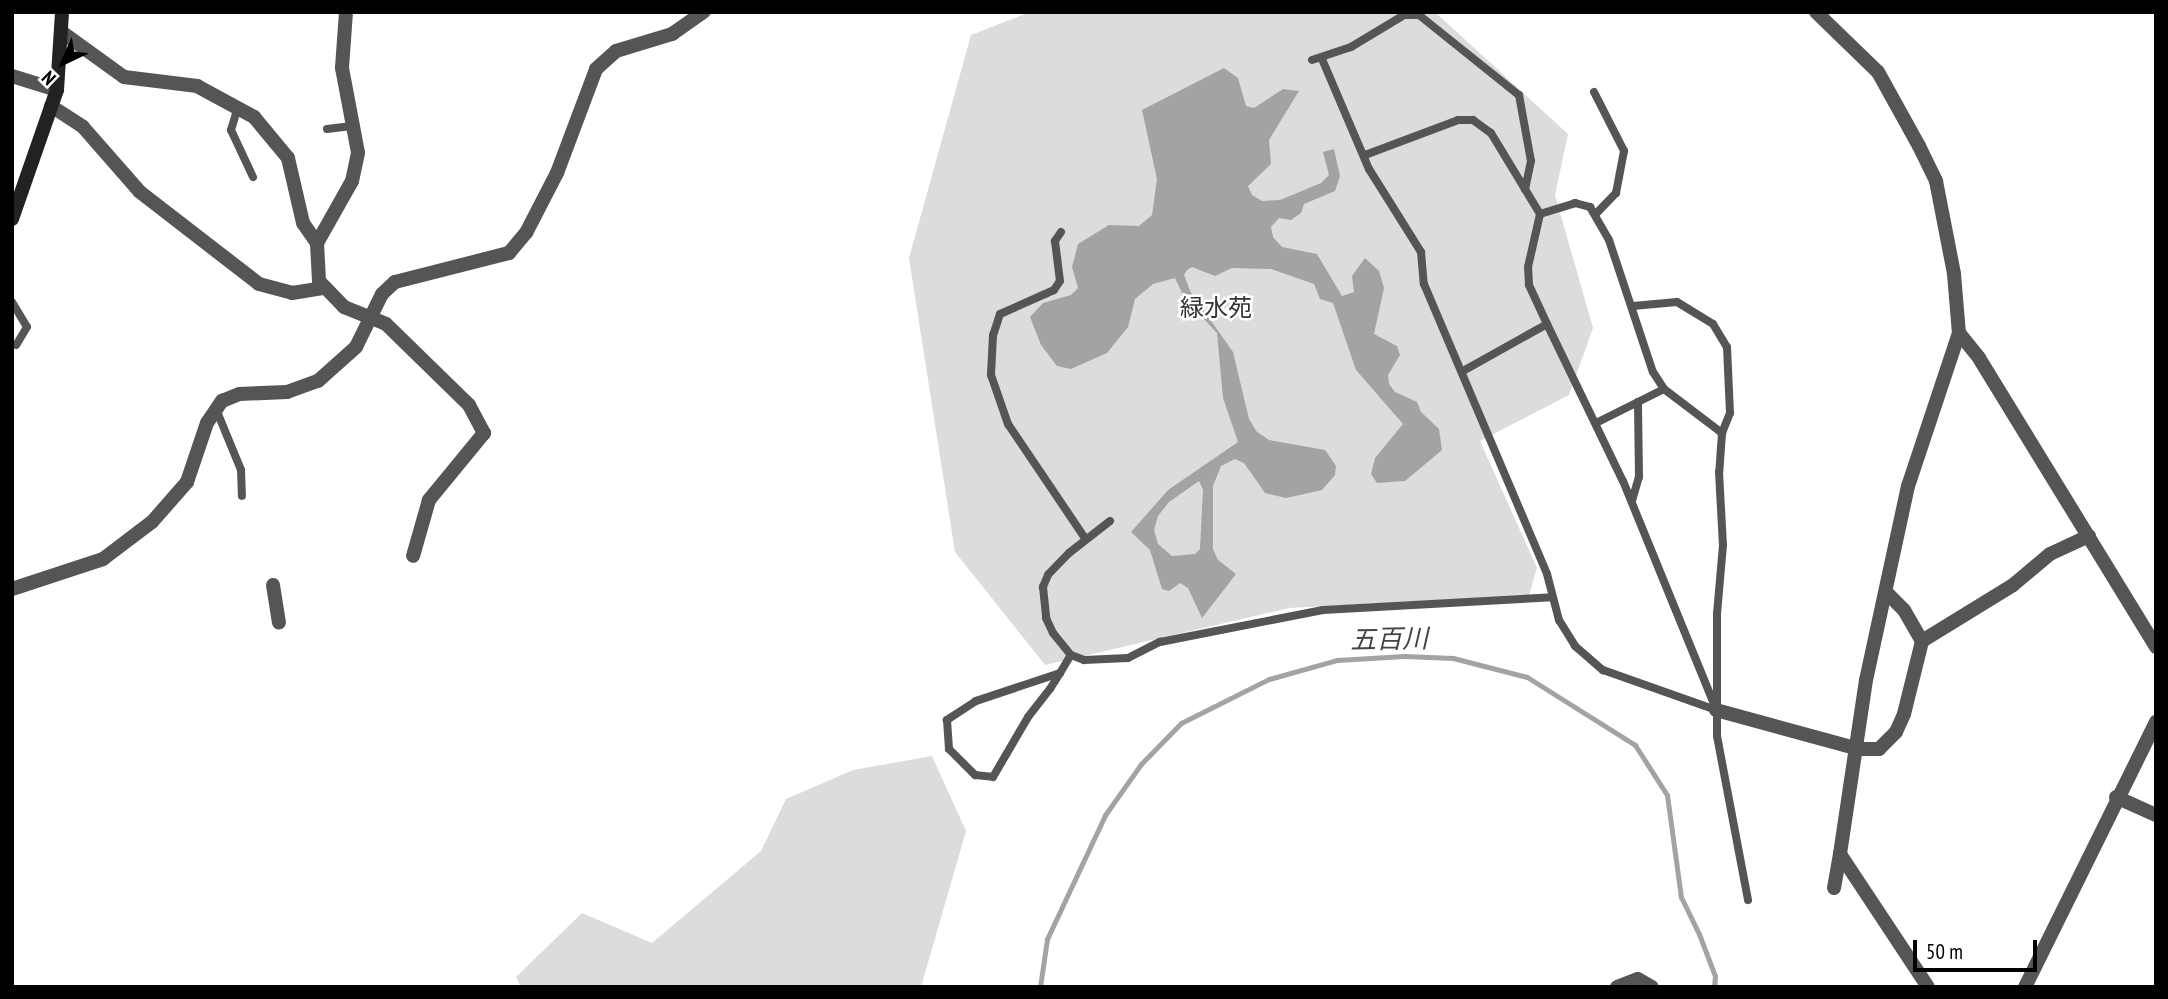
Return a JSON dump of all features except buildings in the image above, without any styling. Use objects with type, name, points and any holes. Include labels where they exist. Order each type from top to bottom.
[{"type":"main road","points":[[12,219],[57,89],[63,33],[62,12]]},
{"type":"street","points":[[317,243],[355,175],[358,153],[342,68],[346,12]]},
{"type":"street","points":[[12,589],[103,559],[161,513],[187,482],[216,408],[229,396],[287,392],[318,381],[356,347],[386,288],[403,278],[509,253],[526,233],[557,173],[596,69],[616,51],[672,34],[704,12]]},
{"type":"street","points":[[1816,12],[1878,72],[1936,181],[1946,219],[1959,333],[1908,486],[1866,680],[1859,749],[1835,888]]},
{"type":"street","points":[[63,33],[124,77],[197,86],[238,107],[281,146],[293,173],[303,223],[317,243],[323,288],[344,307],[386,324],[469,405],[484,433],[429,500],[413,556]]},
{"type":"street","points":[[12,76],[57,89]]},
{"type":"street","points":[[51,106],[83,127],[140,192],[259,284],[292,293],[323,288]]},
{"type":"street","points":[[1959,333],[1979,358],[2156,647]]},
{"type":"street","points":[[1716,710],[1859,749],[1878,749],[1896,732],[1922,641],[2013,584],[2050,554],[2089,536]]},
{"type":"street","points":[[273,585],[279,623]]},
{"type":"street","points":[[1886,592],[1904,610],[1922,641]]},
{"type":"street","points":[[2025,987],[2116,797],[2156,722]]},
{"type":"street","points":[[2116,797],[2156,815]]},
{"type":"street","points":[[1840,854],[1928,987]]},
{"type":"street","points":[[1617,987],[1638,979],[1652,987]]},
{"type":"lane","points":[[1312,60],[1322,59],[1351,47],[1404,15],[1419,15],[1519,95],[1531,162],[1525,189]]},
{"type":"lane","points":[[1322,59],[1365,155],[1421,252],[1424,284],[1553,597],[1559,620],[1575,646],[1603,670],[1716,710]]},
{"type":"lane","points":[[1594,92],[1623,151],[1616,193],[1597,213]]},
{"type":"lane","points":[[238,107],[231,130],[253,177]]},
{"type":"lane","points":[[1365,155],[1458,120],[1473,120],[1491,133],[1540,214],[1528,267],[1529,285],[1632,501],[1716,710]]},
{"type":"lane","points":[[327,129],[352,126]]},
{"type":"lane","points":[[1540,214],[1575,203],[1597,213],[1633,306],[1653,372],[1664,389],[1722,433]]},
{"type":"lane","points":[[1061,232],[1055,241],[1060,281],[1054,290],[1000,314],[993,335],[991,375],[1008,424],[1085,538]]},
{"type":"lane","points":[[12,302],[27,327],[16,345]]},
{"type":"lane","points":[[1633,306],[1677,302],[1703,316],[1724,339],[1730,413],[1722,433],[1716,710],[1718,756],[1748,900]]},
{"type":"lane","points":[[1462,371],[1547,324]]},
{"type":"lane","points":[[1596,423],[1664,389]]},
{"type":"lane","points":[[1632,501],[1639,477],[1638,402]]},
{"type":"lane","points":[[216,408],[242,470],[242,496]]},
{"type":"lane","points":[[1110,521],[1085,538],[1048,575],[1043,587],[1045,618],[1071,655],[1111,661],[1160,642],[1323,610],[1553,597]]},
{"type":"lane","points":[[1060,673],[975,701],[947,720],[949,749],[975,775],[993,777],[1060,673],[1071,655]]},
{"type":"green space","name":"緑水苑","points":[[1030,12],[1435,12],[1568,134],[1555,195],[1593,328],[1569,395],[1480,441],[1537,568],[1529,595],[1289,608],[1045,665],[955,552],[909,258],[971,35]]},
{"type":"green space","points":[[932,756],[966,831],[921,987],[521,987],[516,977],[582,913],[652,943],[761,851],[786,799],[853,770]]},
{"type":"shaded area","points":[[1224,68],[1238,78],[1246,106],[1254,108],[1283,89],[1299,91],[1269,140],[1271,164],[1248,186],[1252,195],[1262,201],[1280,200],[1321,183],[1329,175],[1323,152],[1334,149],[1340,176],[1335,191],[1304,204],[1301,213],[1291,220],[1279,218],[1271,227],[1273,237],[1282,247],[1317,254],[1342,296],[1354,292],[1352,276],[1365,258],[1379,271],[1384,288],[1374,334],[1397,346],[1400,355],[1388,375],[1389,384],[1395,392],[1417,402],[1421,412],[1439,429],[1442,450],[1405,481],[1377,483],[1371,474],[1375,458],[1403,424],[1356,370],[1333,303],[1320,299],[1314,284],[1271,269],[1232,268],[1215,276],[1192,267],[1187,270],[1184,275],[1190,291],[1233,352],[1249,419],[1257,432],[1269,440],[1325,450],[1336,466],[1335,475],[1322,490],[1286,498],[1265,493],[1244,463],[1235,459],[1221,466],[1213,486],[1213,549],[1218,560],[1236,574],[1202,618],[1188,588],[1180,583],[1169,591],[1162,589],[1150,550],[1131,532],[1168,490],[1238,442],[1223,398],[1217,333],[1185,299],[1175,278],[1153,284],[1135,299],[1128,327],[1107,353],[1071,369],[1057,366],[1041,345],[1030,317],[1043,303],[1071,295],[1078,288],[1072,267],[1078,244],[1109,225],[1139,226],[1152,215],[1157,179],[1142,110]],"holes":[[[1199,481],[1203,490],[1200,549],[1195,554],[1172,556],[1158,544],[1154,530],[1158,516],[1169,502]]]},
{"type":"waterway","name":"五百川","points":[[1040,987],[1047,939],[1105,815],[1141,764],[1181,723],[1269,679],[1337,660],[1404,656],[1453,658],[1527,677],[1635,745],[1667,795],[1681,897],[1715,976],[1714,987]]}]
